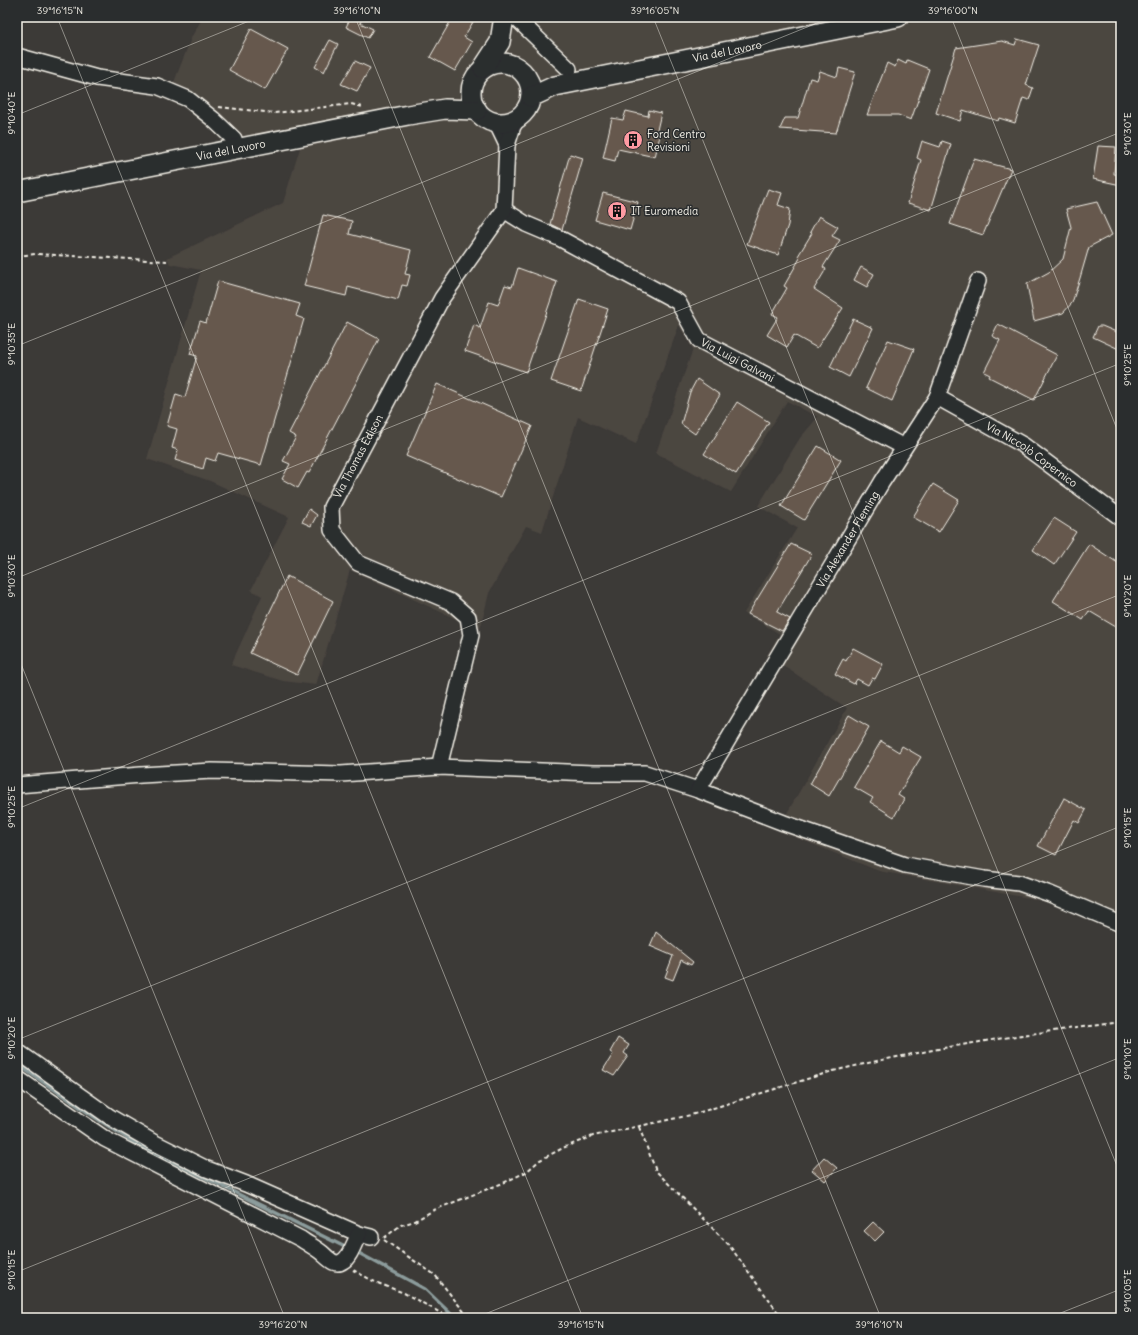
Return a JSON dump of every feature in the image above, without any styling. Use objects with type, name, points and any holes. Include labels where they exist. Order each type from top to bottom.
[{"type":"main road","points":[[506,17],[503,23],[500,42],[484,68],[476,76],[472,88],[472,99],[477,110],[485,118],[496,122],[508,122],[519,117],[527,109],[525,81],[510,55],[508,41],[510,17]]},
{"type":"main road","name":"Via del Lavoro","points":[[525,81],[555,86],[873,19],[898,17]]},
{"type":"main road","points":[[484,68],[494,63],[506,63],[525,81]]},
{"type":"main road","points":[[445,109],[472,88]]},
{"type":"main road","name":"Via del Lavoro","points":[[17,192],[445,109],[477,110]]},
{"type":"street","points":[[516,17],[568,69]]},
{"type":"street","points":[[17,56],[97,78],[157,86],[188,99],[213,119],[234,139],[237,149]]},
{"type":"street","points":[[504,210],[506,145],[513,126],[519,117]]},
{"type":"street","points":[[496,122],[506,145]]},
{"type":"street","name":"Via Luigi Galvani","points":[[504,210],[526,224],[559,238],[678,302],[699,340],[904,447]]},
{"type":"street","name":"Via Thomas Edison","points":[[439,767],[471,635],[468,617],[451,602],[358,564],[332,530],[331,507],[442,298],[504,210]]},
{"type":"street","name":"Via Alexander Fleming","points":[[698,790],[904,447],[937,397],[978,281]]},
{"type":"street","name":"Via Niccolò Copernico","points":[[937,397],[1023,445],[1121,518]]},
{"type":"street","points":[[17,785],[212,771],[341,774],[439,767],[593,773],[644,773],[698,790],[784,823],[905,865],[984,879],[1019,883],[1050,894],[1121,924]]},
{"type":"street","points":[[17,1050],[110,1117],[153,1142],[207,1169],[246,1184],[362,1237],[345,1259],[337,1263],[329,1260],[322,1253],[301,1239],[105,1139],[17,1078]]},
{"type":"path","points":[[199,108],[207,106],[275,113],[351,104],[367,109],[375,122]]},
{"type":"path","points":[[17,256],[36,254],[167,261]]},
{"type":"path","points":[[469,1318],[435,1275],[383,1239],[401,1225],[415,1221],[434,1210],[503,1183],[526,1172],[540,1160],[593,1136],[691,1115],[833,1071],[877,1061],[1022,1035],[1121,1022]]},
{"type":"path","points":[[639,1127],[656,1171],[728,1245],[783,1318]]},
{"type":"path","points":[[345,1259],[354,1271],[375,1282],[404,1293],[441,1313],[443,1318]]},
{"type":"shaded area","points":[[203,17],[1121,17],[1121,931],[1051,902],[879,871],[780,831],[786,815],[847,708],[767,655],[780,634],[744,613],[797,528],[758,506],[800,438],[818,417],[787,401],[731,492],[656,453],[693,349],[679,325],[636,444],[578,417],[542,532],[526,526],[489,593],[480,630],[350,570],[316,685],[283,681],[231,665],[262,596],[251,590],[289,517],[210,481],[147,459],[201,270],[170,264],[167,258],[283,203],[300,148],[291,147],[228,160],[225,138],[169,95],[192,36]]},
{"type":"building","points":[[351,17],[363,17],[360,23],[373,29],[368,38],[346,27]]},
{"type":"building","points":[[453,17],[476,17],[464,37],[472,42],[455,71],[430,57]]},
{"type":"building","points":[[251,29],[288,49],[265,90],[229,70]]},
{"type":"building","points":[[1017,39],[1039,45],[1026,85],[1033,88],[1029,100],[1023,98],[1015,123],[999,118],[998,121],[963,110],[960,121],[936,113],[956,48],[1002,41],[1015,45]]},
{"type":"building","points":[[330,40],[338,44],[324,72],[315,67]]},
{"type":"building","points":[[898,60],[906,64],[907,60],[929,69],[911,120],[898,115],[867,115],[887,63],[895,67]]},
{"type":"building","points":[[355,61],[370,68],[357,91],[341,84]]},
{"type":"building","points":[[839,68],[855,72],[836,133],[780,129],[785,118],[798,118],[810,78],[817,80],[820,71],[837,77]]},
{"type":"building","name":"Ford Centro Revisioni","points":[[649,110],[661,113],[657,130],[661,131],[655,157],[618,149],[615,161],[603,158],[612,118],[623,120],[626,111],[648,116]]},
{"type":"building","points":[[922,141],[940,147],[942,141],[951,144],[931,210],[908,203],[921,160],[917,158]]},
{"type":"building","points":[[1098,146],[1116,147],[1114,174],[1121,175],[1121,185],[1093,179]]},
{"type":"building","points":[[570,154],[583,158],[562,230],[550,224]]},
{"type":"building","points":[[974,159],[1011,169],[983,235],[950,224]]},
{"type":"building","points":[[768,189],[782,193],[778,205],[790,209],[788,225],[778,255],[747,244]]},
{"type":"building","name":"IT Euromedia","points":[[603,193],[638,202],[630,230],[595,220]]},
{"type":"building","points":[[1097,202],[1112,235],[1089,247],[1072,303],[1063,313],[1034,321],[1027,284],[1049,272],[1063,259],[1071,227],[1066,209]]},
{"type":"building","points":[[323,215],[352,221],[349,234],[411,250],[405,274],[410,275],[407,286],[402,285],[398,300],[348,287],[346,296],[304,286]]},
{"type":"building","points":[[819,216],[838,227],[832,236],[840,240],[823,267],[826,269],[814,289],[843,308],[817,348],[794,335],[787,347],[767,335],[778,317],[772,314],[787,288],[784,286],[800,258],[798,256],[812,233],[810,232]]},
{"type":"building","points":[[861,267],[874,274],[867,287],[854,280]]},
{"type":"building","points":[[518,268],[557,282],[526,372],[465,351],[474,325],[480,328],[489,302],[498,305],[505,285],[512,287]]},
{"type":"building","points":[[218,281],[300,304],[296,316],[304,319],[261,465],[218,453],[215,461],[206,458],[203,469],[175,460],[178,450],[172,448],[177,429],[167,426],[176,394],[185,397],[197,356],[190,354],[200,321],[206,323]]},
{"type":"building","points":[[579,299],[608,309],[581,391],[551,381]]},
{"type":"building","points":[[853,319],[873,328],[849,377],[830,367]]},
{"type":"building","points":[[347,322],[379,339],[309,473],[307,472],[298,488],[282,479],[290,464],[283,461],[296,437],[289,433]]},
{"type":"building","points":[[998,324],[1057,355],[1034,400],[989,377],[990,375],[984,372],[1000,340],[992,336]]},
{"type":"building","points":[[1098,326],[1102,326],[1121,334],[1121,350],[1093,337]]},
{"type":"building","points":[[888,340],[914,349],[892,401],[866,388]]},
{"type":"building","points":[[697,379],[720,395],[695,434],[681,424],[690,392]]},
{"type":"building","points":[[437,384],[532,426],[501,497],[406,456]]},
{"type":"building","points":[[737,402],[769,422],[736,474],[704,454]]},
{"type":"building","points":[[818,446],[841,460],[804,520],[781,506]]},
{"type":"building","points":[[933,484],[959,500],[939,532],[913,517]]},
{"type":"building","points":[[309,509],[317,515],[311,526],[302,522]]},
{"type":"building","points":[[1054,518],[1076,532],[1054,565],[1033,550]]},
{"type":"building","points":[[791,544],[812,554],[777,612],[790,619],[782,631],[748,614]]},
{"type":"building","points":[[1089,544],[1121,565],[1121,630],[1089,611],[1083,620],[1053,601]]},
{"type":"building","points":[[287,576],[333,601],[297,675],[250,653]]},
{"type":"building","points":[[853,648],[883,664],[875,679],[872,678],[868,685],[857,679],[854,684],[835,674],[843,659],[846,661]]},
{"type":"building","points":[[849,715],[869,727],[829,796],[810,784]]},
{"type":"building","points":[[881,741],[899,752],[902,746],[921,757],[898,795],[904,799],[894,817],[870,802],[873,798],[854,787]]},
{"type":"building","points":[[1064,798],[1086,810],[1079,823],[1074,820],[1056,855],[1038,846]]},
{"type":"building","points":[[656,932],[693,962],[691,965],[681,960],[673,980],[665,977],[673,956],[650,946]]},
{"type":"building","points":[[618,1038],[629,1045],[624,1053],[628,1056],[614,1076],[603,1070],[613,1054],[610,1052]]},
{"type":"building","points":[[824,1157],[837,1168],[825,1181],[812,1170]]},
{"type":"building","points":[[873,1222],[884,1232],[875,1241],[864,1231]]},
{"type":"waterway","points":[[17,1064],[135,1143],[347,1248]]},
{"type":"waterway","points":[[355,1251],[425,1289],[455,1318]]},
{"type":"place","name":"Ford Centro Revisioni","points":[[633,140]]},
{"type":"place","name":"IT Euromedia","points":[[617,211]]}]
